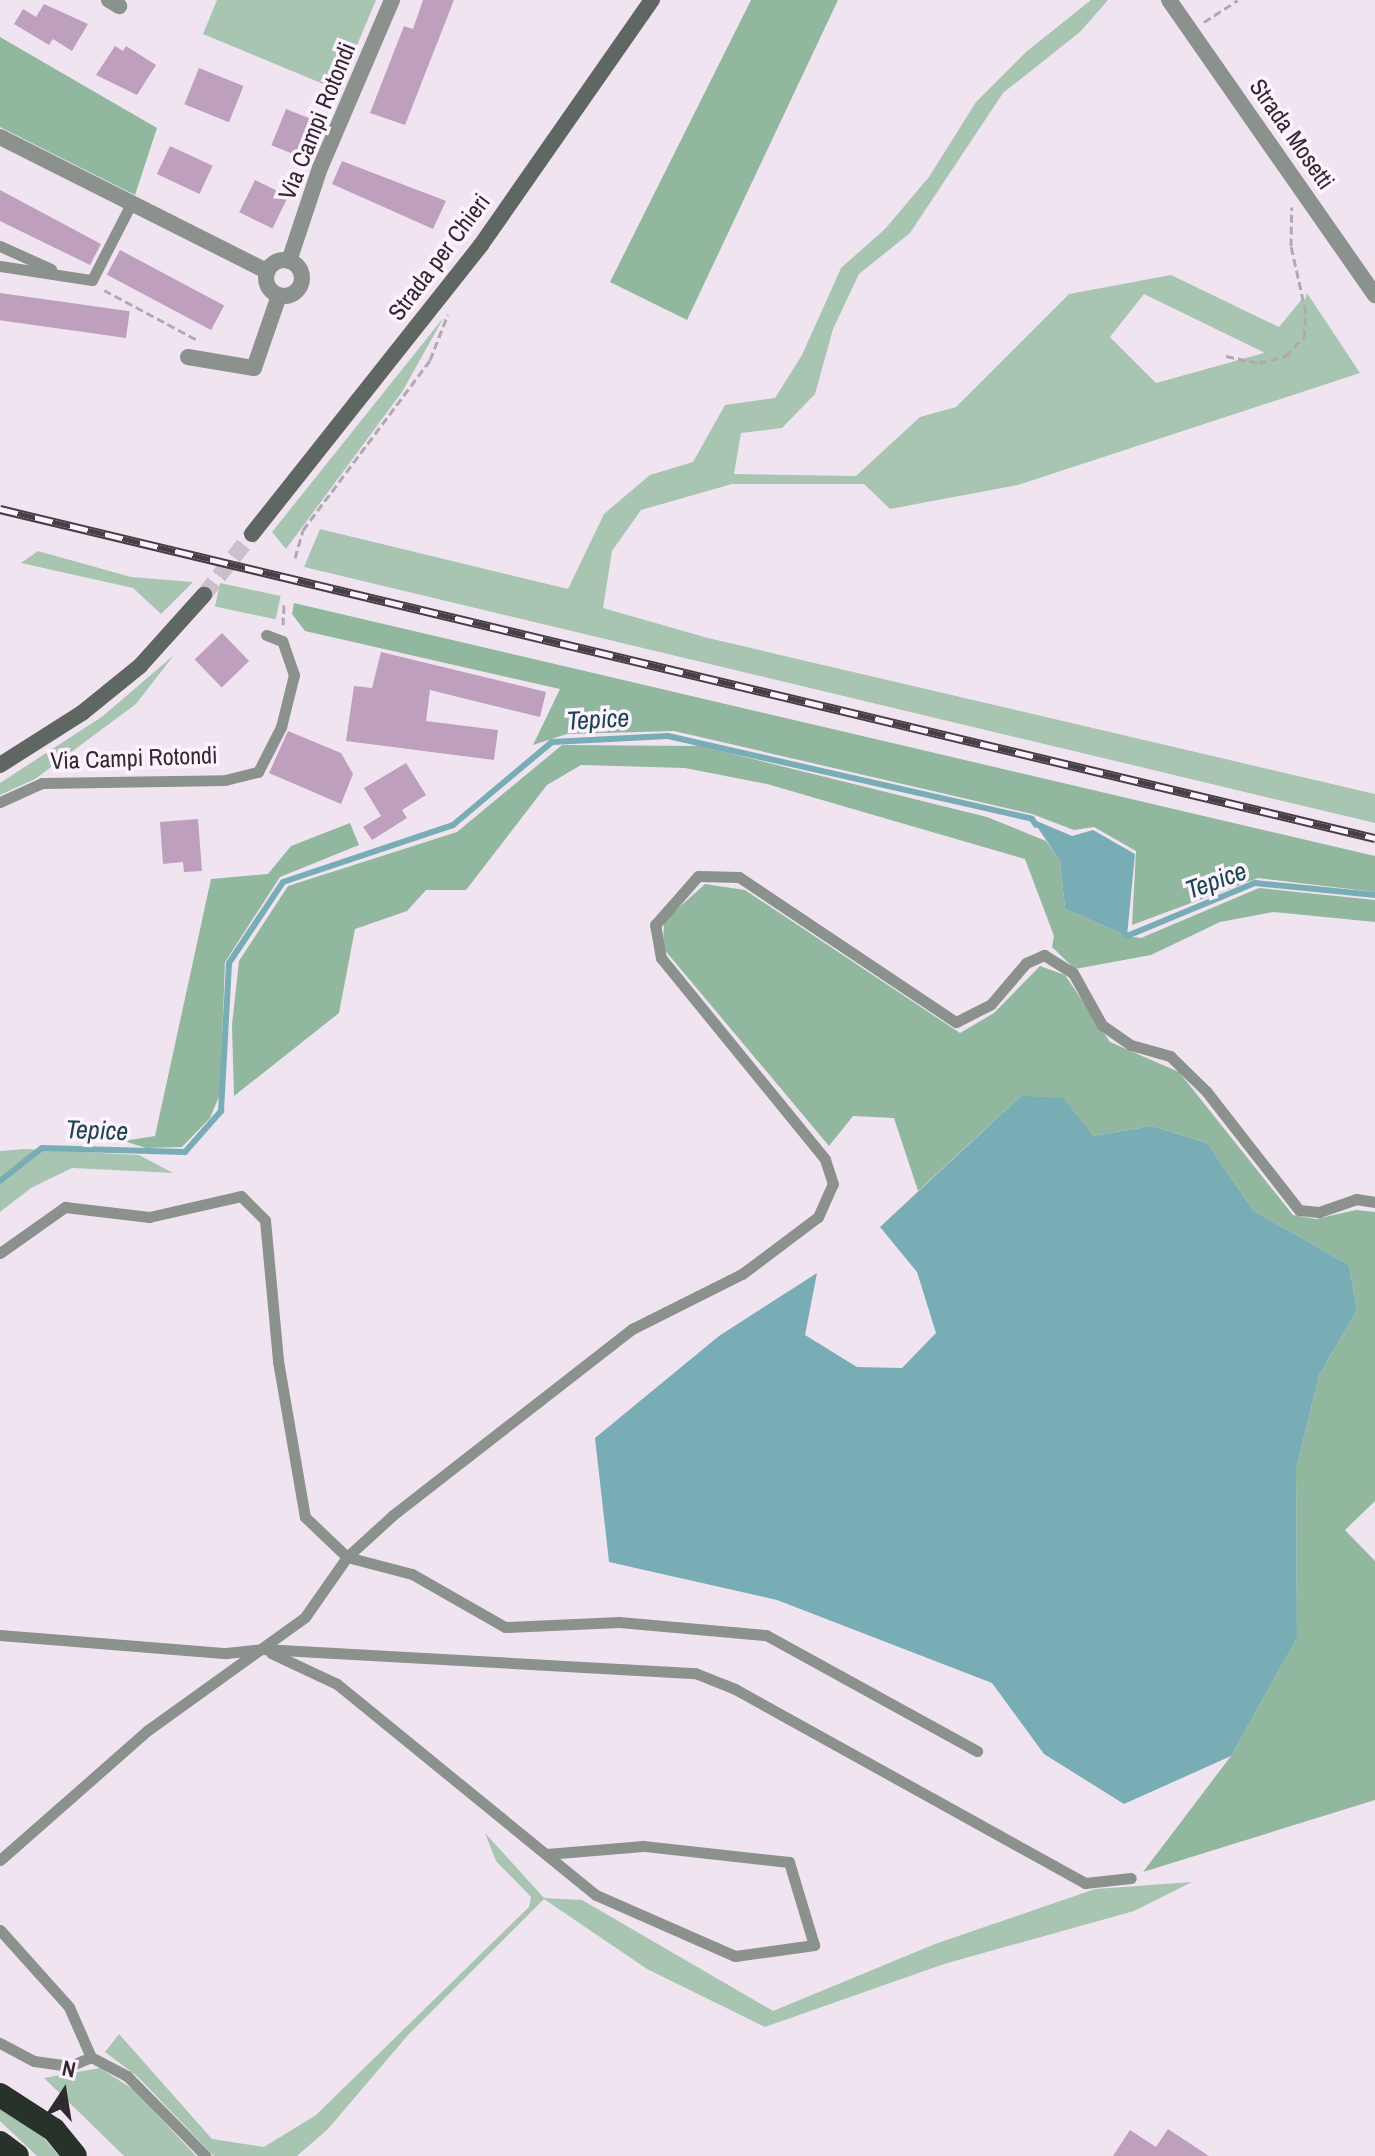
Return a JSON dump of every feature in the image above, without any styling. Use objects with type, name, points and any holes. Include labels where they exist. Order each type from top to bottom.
[{"type":"highway","points":[[0,2095],[54,2130],[75,2156]]},
{"type":"highway","points":[[0,2143],[17,2156]]},
{"type":"main road","name":"Strada per Chieri","points":[[252,534],[452,282],[652,0]]},
{"type":"main road","points":[[0,765],[82,713],[128,676],[204,595]]},
{"type":"street","name":"Via Campi Rotondi","points":[[289,261],[320,168],[392,0]]},
{"type":"street","name":"Strada Mosetti","points":[[1169,0],[1375,295]]},
{"type":"street","points":[[0,137],[267,271]]},
{"type":"street","points":[[278,261],[289,261],[302,273],[301,285],[294,294],[279,296],[268,286],[267,271],[278,261]]},
{"type":"street","points":[[188,357],[254,368],[279,296]]},
{"type":"lane","points":[[0,266],[92,280],[132,202]]},
{"type":"lane","points":[[0,246],[63,274]]},
{"type":"lane","points":[[266,635],[282,641]]},
{"type":"lane","name":"Via Campi Rotondi","points":[[0,802],[42,783],[225,780],[258,772],[281,727],[294,675],[282,641]]},
{"type":"lane","points":[[0,1860],[148,1730],[305,1617],[347,1557],[632,1329],[742,1274],[818,1217],[833,1184],[825,1159],[661,958],[655,925],[698,876],[739,877],[956,1022],[991,1004],[1026,963],[1044,955],[1073,973],[1102,1025],[1131,1045],[1170,1056],[1206,1091],[1299,1210],[1319,1212],[1356,1199],[1375,1202]]},
{"type":"lane","points":[[0,1253],[65,1207],[149,1217],[241,1196],[265,1220],[278,1361],[305,1517],[347,1557],[412,1574],[505,1627],[619,1622],[766,1635],[977,1751]]},
{"type":"lane","points":[[0,1635],[226,1653],[263,1649],[695,1673],[735,1689],[1085,1883],[1131,1878]]},
{"type":"lane","points":[[263,1649],[337,1684],[596,1895],[735,1956],[814,1945],[789,1862],[643,1846],[546,1854]]},
{"type":"lane","points":[[0,1930],[69,2007],[91,2057],[127,2076],[206,2156]]},
{"type":"lane","points":[[0,2043],[34,2061],[70,2066],[91,2057]]},
{"type":"path","points":[[1190,29],[1238,0]]},
{"type":"path","points":[[1226,356],[1259,363],[1286,356],[1304,337],[1303,281],[1291,246],[1292,206],[1302,191]]},
{"type":"path","points":[[92,280],[198,340],[217,361]]},
{"type":"path","points":[[295,558],[303,530],[430,360],[447,326],[452,282]]},
{"type":"path","points":[[282,641],[284,604]]},
{"type":"green space","points":[[217,0],[376,0],[338,90],[203,34]]},
{"type":"green space","points":[[751,0],[838,0],[687,320],[610,282]]},
{"type":"green space","points":[[1091,0],[1108,0],[1080,32],[1003,93],[910,233],[859,274],[833,329],[815,394],[782,428],[741,433],[734,474],[856,476],[920,417],[956,407],[1069,294],[1171,275],[1279,327],[1302,299],[1304,303],[1307,293],[1360,373],[1018,485],[890,509],[864,484],[732,484],[641,510],[612,551],[603,608],[708,638],[1375,794],[1375,823],[304,567],[320,529],[568,589],[604,514],[650,475],[693,462],[725,405],[775,398],[802,355],[841,268],[885,229],[929,177],[976,102],[1026,52]],"holes":[[[1144,294],[1264,353],[1156,383],[1110,337]]]},
{"type":"green space","points":[[0,37],[157,128],[135,195],[0,127]]},
{"type":"green space","points":[[444,317],[402,392],[286,549],[272,532]]},
{"type":"green space","points":[[38,551],[131,577],[193,582],[161,614],[133,588],[21,563]]},
{"type":"green space","points":[[220,583],[281,596],[276,619],[215,606]]},
{"type":"green space","points":[[294,603],[1375,856],[1375,892],[1258,878],[1132,925],[1136,851],[1094,827],[1074,830],[1032,814],[674,731],[567,734],[533,745],[560,689],[305,631],[292,614]]},
{"type":"green space","points":[[174,655],[136,704],[35,779],[0,795],[0,783],[103,716]]},
{"type":"green space","points":[[562,745],[700,746],[987,817],[1046,841],[1060,861],[1065,909],[1127,936],[1141,938],[1259,888],[1375,900],[1375,922],[1274,912],[1220,922],[1151,955],[1075,969],[1052,947],[1054,936],[1025,859],[767,784],[685,768],[581,765],[547,785],[466,890],[426,890],[407,911],[355,929],[339,1013],[234,1096],[232,1025],[239,961],[288,886],[457,832]]},
{"type":"green space","points":[[350,823],[359,845],[280,877],[225,962],[220,1094],[210,1118],[182,1147],[146,1148],[124,1141],[155,1136],[211,879],[268,874],[291,846]]},
{"type":"green space","points":[[705,884],[745,890],[960,1033],[994,1013],[1040,966],[1065,975],[1110,1042],[1179,1072],[1293,1215],[1316,1219],[1356,1210],[1375,1212],[1375,1501],[1345,1530],[1375,1561],[1375,1800],[1143,1872],[1231,1756],[1297,1638],[1296,1470],[1319,1375],[1357,1311],[1349,1265],[1254,1211],[1207,1143],[1152,1126],[1093,1136],[1021,1096],[918,1191],[894,1118],[853,1116],[829,1146],[663,948],[664,921]]},
{"type":"green space","points":[[24,1149],[139,1155],[173,1173],[72,1168],[31,1188],[0,1212],[0,1151]]},
{"type":"green space","points":[[485,1833],[544,1898],[582,1900],[773,2011],[935,1944],[1095,1889],[1192,1882],[1134,1911],[944,1964],[765,2027],[647,1969],[544,1899],[408,2035],[328,2129],[297,2156],[214,2156],[138,2077],[105,2052],[119,2034],[212,2139],[264,2147],[316,2115],[529,1907],[531,1897],[496,1861]]},
{"type":"green space","points":[[100,2068],[134,2090],[196,2156],[124,2156],[44,2078]]},
{"type":"green space","points":[[0,2103],[39,2132],[59,2156],[37,2156],[0,2121]]},
{"type":"water","points":[[1032,819],[1072,836],[1093,830],[1135,854],[1127,936],[1065,909],[1060,861]]},
{"type":"water","points":[[1021,1096],[1063,1098],[1093,1136],[1152,1126],[1207,1143],[1254,1211],[1349,1265],[1357,1311],[1319,1375],[1296,1470],[1297,1638],[1231,1756],[1124,1804],[1044,1754],[992,1683],[777,1600],[609,1562],[595,1438],[719,1336],[817,1273],[805,1335],[857,1367],[902,1368],[936,1333],[917,1272],[880,1227]]},
{"type":"building","points":[[423,0],[454,0],[405,125],[370,113],[404,26],[413,29]]},
{"type":"building","points":[[44,4],[88,24],[72,51],[53,39],[49,45],[14,24],[23,9],[36,17]]},
{"type":"building","points":[[115,46],[123,51],[126,46],[156,65],[137,95],[96,75]]},
{"type":"building","points":[[199,68],[244,86],[229,122],[184,104]]},
{"type":"building","points":[[286,109],[320,123],[306,159],[271,145]]},
{"type":"building","points":[[170,146],[213,166],[199,194],[157,174]]},
{"type":"building","points":[[342,161],[446,201],[433,229],[332,184]]},
{"type":"building","points":[[255,180],[288,196],[272,229],[239,212]]},
{"type":"building","points":[[0,190],[101,244],[90,265],[0,221]]},
{"type":"building","points":[[120,250],[224,305],[211,330],[107,275]]},
{"type":"building","points":[[0,293],[130,311],[126,338],[0,320]]},
{"type":"building","points":[[222,633],[249,661],[222,687],[195,659]]},
{"type":"building","points":[[381,652],[546,692],[540,717],[430,690],[426,721],[498,730],[494,760],[346,741],[354,686],[372,688]]},
{"type":"building","points":[[288,731],[341,753],[353,774],[341,804],[269,773]]},
{"type":"building","points":[[406,763],[426,795],[402,810],[407,818],[372,840],[363,827],[381,816],[364,788]]},
{"type":"building","points":[[198,819],[202,871],[184,872],[183,862],[163,864],[160,822]]},
{"type":"building","points":[[1168,2129],[1209,2156],[1113,2156],[1130,2130],[1156,2147]]},
{"type":"waterway","name":"Tepice","points":[[0,1181],[42,1148],[185,1152],[221,1111],[229,963],[283,882],[453,825],[552,742],[668,736],[1032,819],[1036,825]]},
{"type":"waterway","name":"Tepice","points":[[1124,933],[1127,936],[1255,883],[1375,895]]},
{"type":"tunnel","points":[[204,595],[252,534]]},
{"type":"railway","points":[[0,509],[1375,838]]}]
